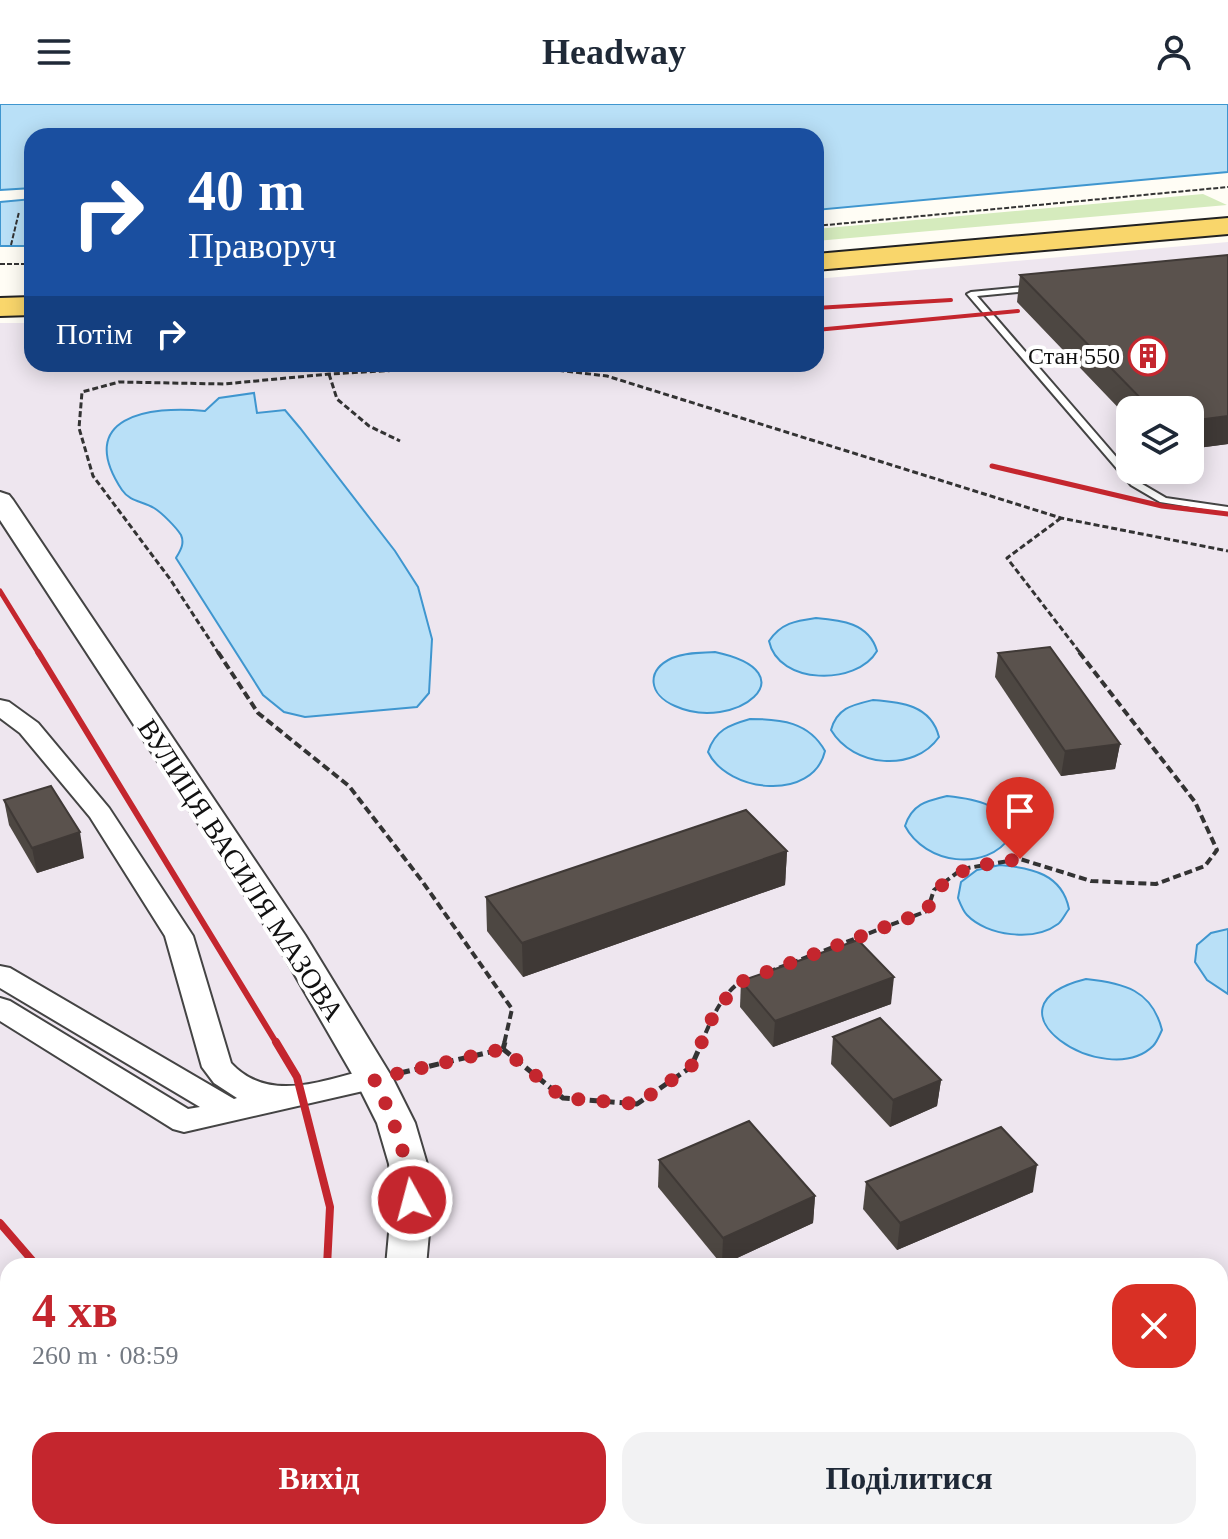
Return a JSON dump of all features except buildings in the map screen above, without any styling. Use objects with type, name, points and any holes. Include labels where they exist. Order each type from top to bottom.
[{"type":"main road","points":[[824,246],[1228,212]]},
{"type":"main road","points":[[824,261],[1228,226]]},
{"type":"main road","points":[[0,291],[24,290]]},
{"type":"main road","points":[[0,307],[24,306]]},
{"type":"street","name":"ВУЛИЦЯ ВАСИЛЯ МАЗОВА","points":[[0,500],[262,895],[374,1079],[396,1123],[408,1164],[412,1200],[407,1258]]},
{"type":"street","points":[[0,707],[29,728],[100,813],[179,936],[217,1067],[230,1082],[248,1094],[285,1099]]},
{"type":"street","points":[[0,975],[231,1111]]},
{"type":"street","points":[[0,1008],[184,1121],[374,1079]]},
{"type":"lane","points":[[1047,286],[971,294],[1134,483],[1163,500],[1228,510]]},
{"type":"path","points":[[824,225],[1228,187]]},
{"type":"path","points":[[11,245],[19,212]]},
{"type":"path","points":[[0,264],[24,264]]},
{"type":"path","points":[[364,372],[224,384],[119,382],[82,392],[79,428],[93,476],[179,591],[258,713],[349,786],[422,881],[512,1009],[503,1049]]},
{"type":"path","points":[[573,372],[607,376],[1061,518],[1228,551]]},
{"type":"path","points":[[329,374],[337,399],[369,426],[400,441]]},
{"type":"path","points":[[767,972],[927,911],[934,890],[962,869],[1020,859],[1091,881],[1156,884],[1205,866],[1217,850],[1195,802],[1007,558],[1061,518]]},
{"type":"path","points":[[503,1049],[563,1098],[637,1104],[691,1067],[714,1014],[738,983],[752,977]]},
{"type":"path","points":[[374,1079],[503,1049]]},
{"type":"shaded area","points":[[1228,242],[1228,1258],[0,1258],[0,323],[24,323],[24,372],[824,372],[824,278]]},
{"type":"green space","points":[[1203,194],[1227,205],[824,240],[824,228]]},
{"type":"water","points":[[0,104],[1228,104],[1228,172],[824,209],[824,128],[24,128],[24,188],[0,190]]},
{"type":"water","points":[[24,200],[24,246],[0,246],[0,202]]},
{"type":"water","points":[[254,393],[257,413],[285,410],[395,551],[418,587],[432,639],[429,693],[417,707],[305,717],[284,712],[263,695],[176,558],[182,544],[179,532],[157,510],[129,497],[109,465],[107,446],[112,431],[124,421],[141,414],[162,411],[205,411],[219,398]]},
{"type":"water","points":[[816,618],[844,622],[861,629],[868,634],[877,651],[867,662],[836,675],[802,673],[787,666],[775,655],[769,641],[778,630],[789,624]]},
{"type":"water","points":[[715,652],[744,661],[758,673],[761,685],[754,697],[720,712],[698,712],[675,706],[660,696],[654,676],[663,663],[683,655]]},
{"type":"water","points":[[873,700],[914,707],[929,718],[939,737],[928,749],[900,760],[884,761],[854,752],[831,730],[841,712]]},
{"type":"water","points":[[750,719],[783,721],[811,734],[825,751],[817,767],[804,778],[788,785],[770,786],[751,783],[718,766],[708,752],[715,738],[729,726]]},
{"type":"water","points":[[947,796],[969,799],[996,810],[1008,825],[1011,836],[1000,848],[972,859],[941,856],[926,849],[905,826],[916,808]]},
{"type":"water","points":[[1000,865],[1034,871],[1053,880],[1069,909],[1059,923],[1036,933],[1011,934],[986,928],[967,915],[958,898],[961,882],[977,870]]},
{"type":"water","points":[[1228,929],[1228,994],[1207,980],[1195,962],[1197,945],[1211,933]]},
{"type":"water","points":[[1086,979],[1124,986],[1144,997],[1162,1030],[1153,1046],[1132,1057],[1107,1059],[1082,1052],[1060,1040],[1046,1025],[1043,1008],[1055,992]]},
{"type":"railway","points":[[824,308],[951,300]]},
{"type":"railway","points":[[824,329],[1018,311]]},
{"type":"railway","points":[[992,466],[1162,506],[1228,514]]},
{"type":"railway","points":[[0,591],[39,654]]},
{"type":"railway","points":[[38,652],[277,1044]]},
{"type":"railway","points":[[276,1042],[297,1077],[330,1207],[327,1258]]},
{"type":"railway","points":[[0,1223],[30,1258]]},
{"type":"place","name":"Стан 550","points":[[1148,356]]},
{"type":"route","points":[[412,1200],[408,1164],[396,1123],[374,1079],[503,1049],[563,1098],[637,1104],[691,1067],[714,1014],[738,983],[927,911],[934,890],[962,869],[1020,859]]}]
